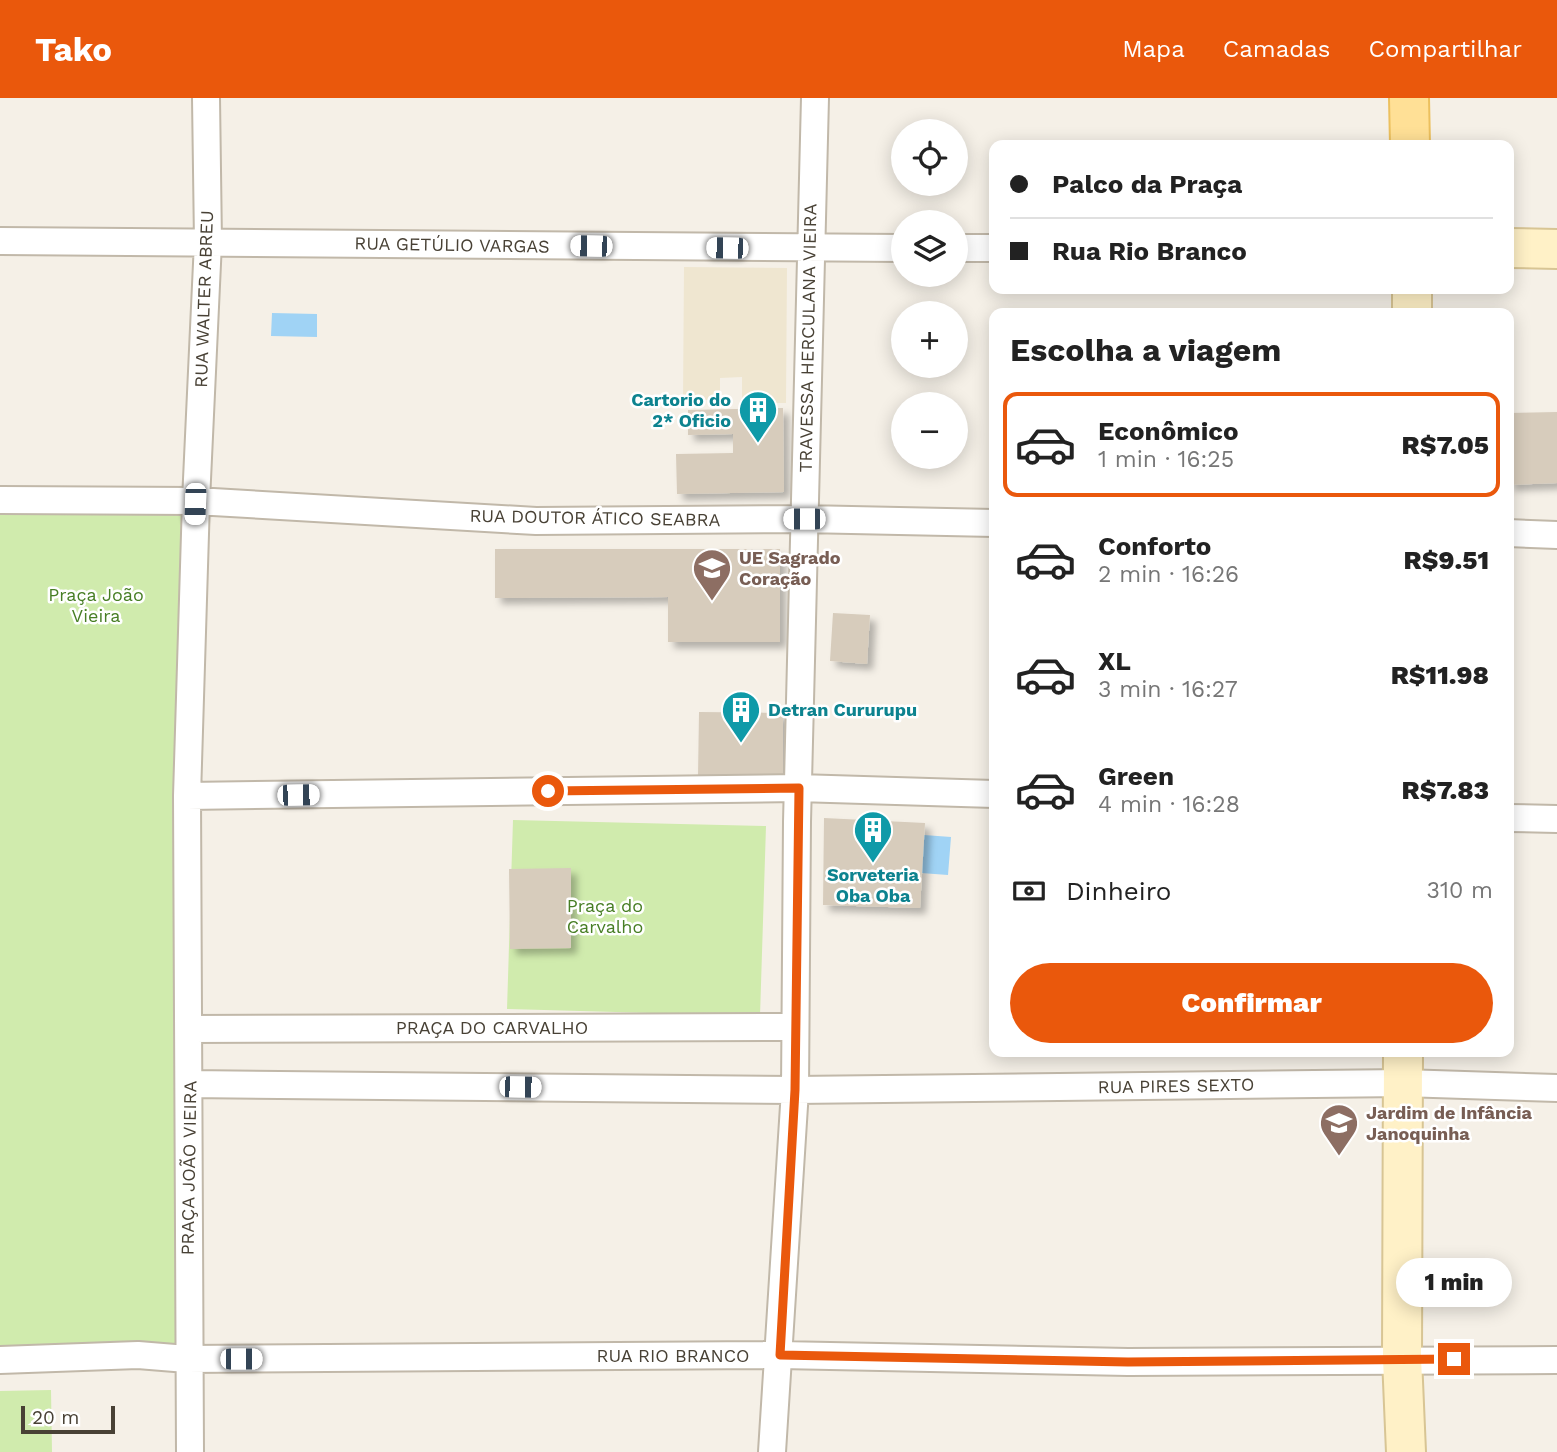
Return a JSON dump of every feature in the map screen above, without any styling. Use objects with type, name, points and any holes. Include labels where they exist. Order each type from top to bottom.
[{"type":"main road","points":[[1409,98],[1410,140]]},
{"type":"street","name":"RUA WALTER ABREU","points":[[196,501],[208,242],[206,98]]},
{"type":"street","name":"TRAVESSA HERCULANA VIEIRA","points":[[772,1452],[795,1090],[804,519],[816,98]]},
{"type":"street","name":"RUA GETÚLIO VARGAS","points":[[0,241],[891,248]]},
{"type":"street","points":[[968,248],[989,248]]},
{"type":"street","points":[[1514,248],[1557,249]]},
{"type":"street","points":[[0,500],[196,501]]},
{"type":"street","name":"RUA DOUTOR ÁTICO SEABRA","points":[[196,501],[536,521],[804,519],[989,523]]},
{"type":"street","name":"PRAÇA JOÃO VIEIRA","points":[[187,1359],[190,1030],[187,796],[196,501]]},
{"type":"street","points":[[1514,533],[1557,535]]},
{"type":"street","points":[[187,796],[799,788],[989,794]]},
{"type":"street","points":[[1514,818],[1557,820]]},
{"type":"street","name":"PRAÇA DO CARVALHO","points":[[190,1030],[795,1027]]},
{"type":"street","points":[[1403,1067],[1402,1359],[1406,1452]]},
{"type":"street","name":"RUA PIRES SEXTO","points":[[795,1090],[1403,1067],[1557,1088]]},
{"type":"street","points":[[190,1084],[795,1090]]},
{"type":"street","name":"RUA RIO BRANCO","points":[[0,1360],[138,1355],[187,1359],[780,1355],[1128,1362],[1557,1360]]},
{"type":"street","points":[[187,1359],[190,1452]]},
{"type":"shaded area","points":[[684,267],[787,268],[786,403],[742,403],[742,377],[720,378],[720,400],[683,400]]},
{"type":"green space","name":"Praça João Vieira","points":[[0,500],[196,501],[187,1359],[0,1360]]},
{"type":"green space","name":"Praça do Carvalho","points":[[513,820],[766,826],[760,1016],[507,1009]]},
{"type":"green space","points":[[51,1390],[52,1452],[0,1452],[0,1391]]},
{"type":"water","points":[[272,313],[317,314],[317,337],[271,336]]},
{"type":"water","points":[[924,835],[951,837],[948,875],[921,873]]},
{"type":"building","name":"Cartorio do 2* Oficio","points":[[783,408],[784,492],[677,494],[676,454],[733,453],[733,434],[688,435],[688,410]]},
{"type":"building","points":[[1557,412],[1557,483],[1514,485],[1514,413]]},
{"type":"building","points":[[495,549],[780,549],[780,642],[668,642],[668,597],[495,598]]},
{"type":"building","points":[[833,613],[870,615],[867,664],[830,661]]},
{"type":"building","name":"Detran Cururupu","points":[[699,712],[783,713],[783,777],[698,776]]},
{"type":"building","name":"Sorveteria Oba Oba","points":[[824,818],[925,823],[920,908],[823,905]]},
{"type":"building","points":[[571,868],[571,948],[510,949],[509,869]]},
{"type":"place","name":"Cartorio do 2* Oficio","points":[[758,444]]},
{"type":"place","name":"UE Sagrado Coração","points":[[712,602]]},
{"type":"place","name":"Detran Cururupu","points":[[741,744]]},
{"type":"place","name":"Sorveteria Oba Oba","points":[[873,864]]},
{"type":"place","name":"Jardim de Infância Janoquinha","points":[[1339,1157]]},
{"type":"route","points":[[548,791],[799,788],[795,1090],[780,1355],[1128,1362],[1454,1359]]}]
